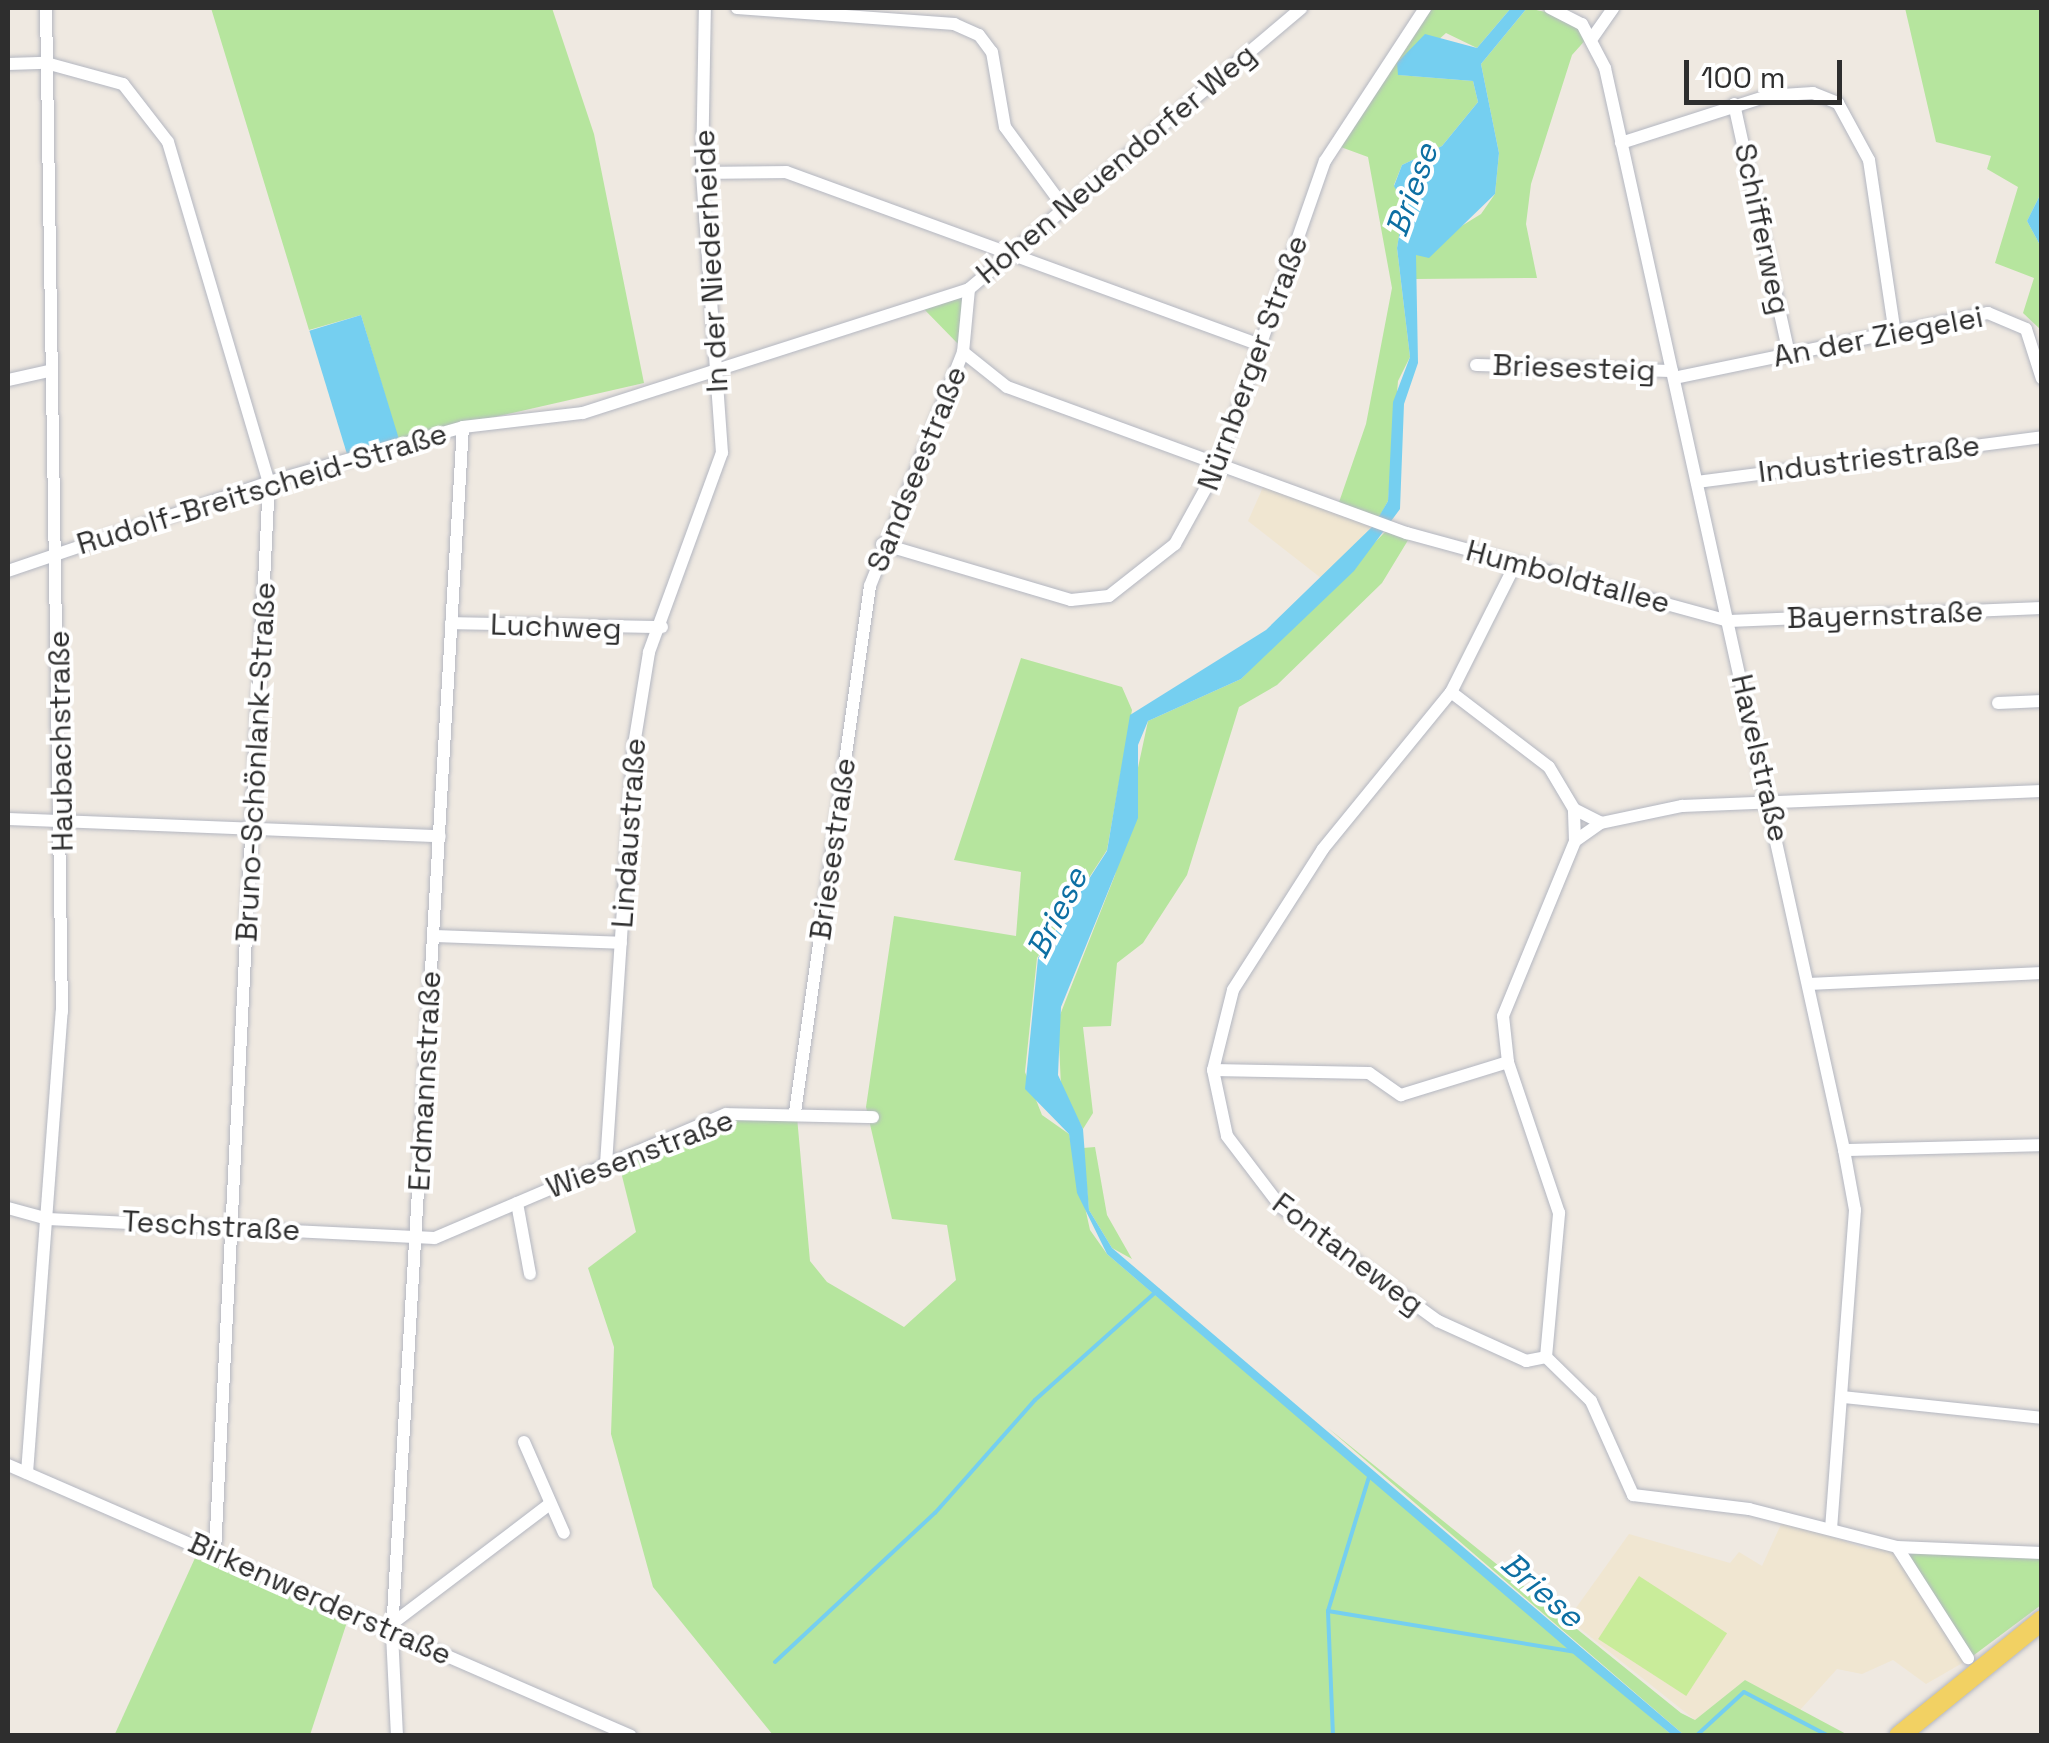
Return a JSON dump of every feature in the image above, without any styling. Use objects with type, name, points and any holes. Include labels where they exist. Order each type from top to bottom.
[{"type":"main road","points":[[1899,1736],[2039,1626]]},
{"type":"street","name":"Haubachstraße","points":[[27,1473],[48,1219],[64,817],[50,370],[46,8]]},
{"type":"street","name":"In der Niederheide","points":[[704,8],[702,173],[722,453],[705,513]]},
{"type":"street","points":[[738,8],[954,24],[979,34],[992,52],[1005,127],[1065,208]]},
{"type":"street","name":"Hohen Neuendorfer Weg","points":[[637,396],[969,289],[1015,254],[1300,8]]},
{"type":"street","name":"Nürnberger Straße","points":[[882,544],[1034,596],[1109,596],[1175,544],[1218,466],[1325,160],[1357,104],[1425,8]]},
{"type":"street","points":[[1550,8],[1593,37],[1614,8]]},
{"type":"street","name":"Havelstraße","points":[[1593,37],[1621,143],[1770,802],[1855,1210],[1844,1397],[1831,1526]]},
{"type":"street","name":"Bruno-Schönlank-Straße","points":[[8,64],[46,63],[123,84],[168,142],[269,482],[256,828],[230,1226],[215,1550]]},
{"type":"street","points":[[1621,143],[1734,104],[1813,93],[1847,113],[1869,160],[1895,333]]},
{"type":"street","name":"Schifferweg","points":[[1734,104],[1789,354]]},
{"type":"street","points":[[702,173],[786,172],[1260,345]]},
{"type":"street","points":[[969,289],[963,352],[1008,387],[1218,466]]},
{"type":"street","name":"An der Ziegelei","points":[[1673,374],[2000,314],[2026,329],[2042,380]]},
{"type":"street","name":"Sandseestraße","points":[[870,586],[882,544],[963,352]]},
{"type":"street","name":"Briesesteig","points":[[1476,365],[1673,374]]},
{"type":"street","points":[[8,380],[50,370]]},
{"type":"street","name":"Rudolf-Breitscheid-Straße","points":[[8,570],[269,482],[463,427],[637,396]]},
{"type":"street","name":"Erdmannstraße","points":[[397,1736],[392,1627],[463,427]]},
{"type":"street","name":"Industriestraße","points":[[1697,482],[2042,437]]},
{"type":"street","name":"Humboldtallee","points":[[1218,466],[1407,533],[1729,621]]},
{"type":"street","name":"Lindaustraße","points":[[606,1164],[634,745],[662,626],[705,513]]},
{"type":"street","name":"Fontaneweg","points":[[1516,563],[1451,692],[1284,904],[1232,990],[1213,1070],[1227,1136],[1281,1207],[1438,1321],[1526,1361],[1546,1357]]},
{"type":"street","name":"Briesestraße","points":[[795,1112],[870,586]]},
{"type":"street","name":"Bayernstraße","points":[[1729,621],[2042,608]]},
{"type":"street","name":"Luchweg","points":[[450,623],[662,626]]},
{"type":"street","points":[[1451,692],[1549,767],[1574,809],[1575,841],[1503,1016],[1508,1062],[1559,1213],[1546,1357],[1591,1401],[1633,1495],[1831,1526],[1897,1546],[2042,1554]]},
{"type":"street","points":[[1998,702],[2042,701]]},
{"type":"street","points":[[1575,841],[1601,823],[1682,806],[2042,791]]},
{"type":"street","points":[[1574,809],[1601,823]]},
{"type":"street","points":[[8,819],[64,817],[440,836]]},
{"type":"street","points":[[434,936],[621,943]]},
{"type":"street","points":[[1809,984],[2042,974]]},
{"type":"street","points":[[1213,1070],[1369,1073],[1400,1094],[1508,1062]]},
{"type":"street","name":"Wiesenstraße","points":[[416,1237],[436,1238],[726,1114],[873,1116]]},
{"type":"street","points":[[1844,1150],[2042,1145]]},
{"type":"street","points":[[517,1203],[530,1274]]},
{"type":"street","name":"Teschstraße","points":[[8,1208],[48,1219],[416,1237]]},
{"type":"street","points":[[1844,1397],[2042,1418]]},
{"type":"street","points":[[524,1442],[564,1533]]},
{"type":"street","name":"Birkenwerderstraße","points":[[8,1464],[392,1627],[631,1736]]},
{"type":"street","points":[[392,1627],[550,1504]]},
{"type":"street","points":[[1897,1546],[1968,1658]]},
{"type":"shaded area","points":[[1264,485],[1374,525],[1321,578],[1248,521]]},
{"type":"shaded area","points":[[1783,1520],[1867,1549],[1894,1548],[1966,1661],[1926,1684],[1893,1660],[1862,1674],[1837,1669],[1800,1710],[1745,1680],[1695,1720],[1568,1619],[1629,1534],[1730,1563],[1739,1552],[1762,1566]]},
{"type":"green space","points":[[211,8],[552,8],[594,134],[644,383],[398,439],[361,315],[309,330]]},
{"type":"green space","points":[[1427,8],[1511,8],[1477,48],[1446,33],[1399,75],[1473,81],[1478,102],[1442,146],[1402,165],[1394,185],[1404,205],[1397,248],[1410,357],[1398,381],[1388,501],[1377,521],[1337,508],[1366,424],[1392,288],[1368,157],[1338,146]]},
{"type":"green space","points":[[1527,8],[1569,17],[1589,36],[1572,55],[1531,184],[1526,224],[1537,278],[1414,279],[1416,254],[1481,214],[1495,194],[1499,153],[1481,64]]},
{"type":"green space","points":[[1905,8],[2041,8],[2041,193],[2027,221],[2041,247],[2041,330],[2023,313],[2034,278],[1995,263],[2018,187],[1987,169],[1991,156],[1936,142]]},
{"type":"green space","points":[[965,294],[961,347],[921,306]]},
{"type":"green space","points":[[1387,530],[1413,532],[1382,583],[1277,685],[1239,707],[1187,875],[1143,943],[1117,963],[1111,1026],[1083,1027],[1093,1113],[1083,1129],[1061,1087],[1058,1020],[1115,875],[1148,721],[1241,679]]},
{"type":"green space","points":[[1021,658],[1122,687],[1132,710],[1107,850],[1037,958],[1025,1072],[1042,1115],[1069,1134],[1090,1230],[1107,1254],[1672,1735],[773,1735],[653,1587],[611,1434],[614,1347],[588,1268],[636,1232],[620,1168],[726,1120],[797,1117],[810,1261],[827,1282],[904,1327],[956,1280],[947,1225],[892,1219],[866,1107],[894,916],[1016,936],[1021,872],[954,860]]},
{"type":"green space","points":[[1095,1147],[1107,1215],[1132,1259],[1112,1248],[1089,1210],[1083,1148]]},
{"type":"green space","points":[[1328,1428],[1681,1713],[1695,1720],[1745,1680],[1848,1735],[1684,1735]]},
{"type":"green space","points":[[1894,1548],[2041,1549],[2041,1605],[1966,1661]]},
{"type":"green space","points":[[195,1558],[348,1619],[310,1735],[114,1736]]},
{"type":"green space","points":[[1639,1576],[1727,1633],[1686,1696],[1598,1639]]},
{"type":"water","name":"Briese","points":[[1511,8],[1527,8],[1481,64],[1499,153],[1495,194],[1429,258],[1416,255],[1418,363],[1404,404],[1400,509],[1354,571],[1241,679],[1148,721],[1138,745],[1138,818],[1061,1007],[1058,1075],[1083,1129],[1089,1210],[1112,1248],[1684,1735],[1672,1735],[1577,1657],[1107,1254],[1077,1193],[1069,1134],[1025,1089],[1038,958],[1107,851],[1130,715],[1266,630],[1374,525],[1388,501],[1393,402],[1410,357],[1397,248],[1404,205],[1394,186],[1402,165],[1442,146],[1478,102],[1473,81],[1398,75],[1397,63],[1425,34],[1477,48]]},
{"type":"water","points":[[2041,193],[2041,247],[2027,221]]},
{"type":"water","points":[[361,315],[399,438],[347,454],[309,331]]},
{"type":"waterway","points":[[775,1662],[935,1513],[1035,1400],[1158,1290]]},
{"type":"waterway","points":[[1333,1736],[1328,1611],[1369,1477]]},
{"type":"waterway","name":"Briese","points":[[1328,1611],[1575,1652]]},
{"type":"waterway","points":[[1696,1736],[1744,1692],[1829,1736]]}]
